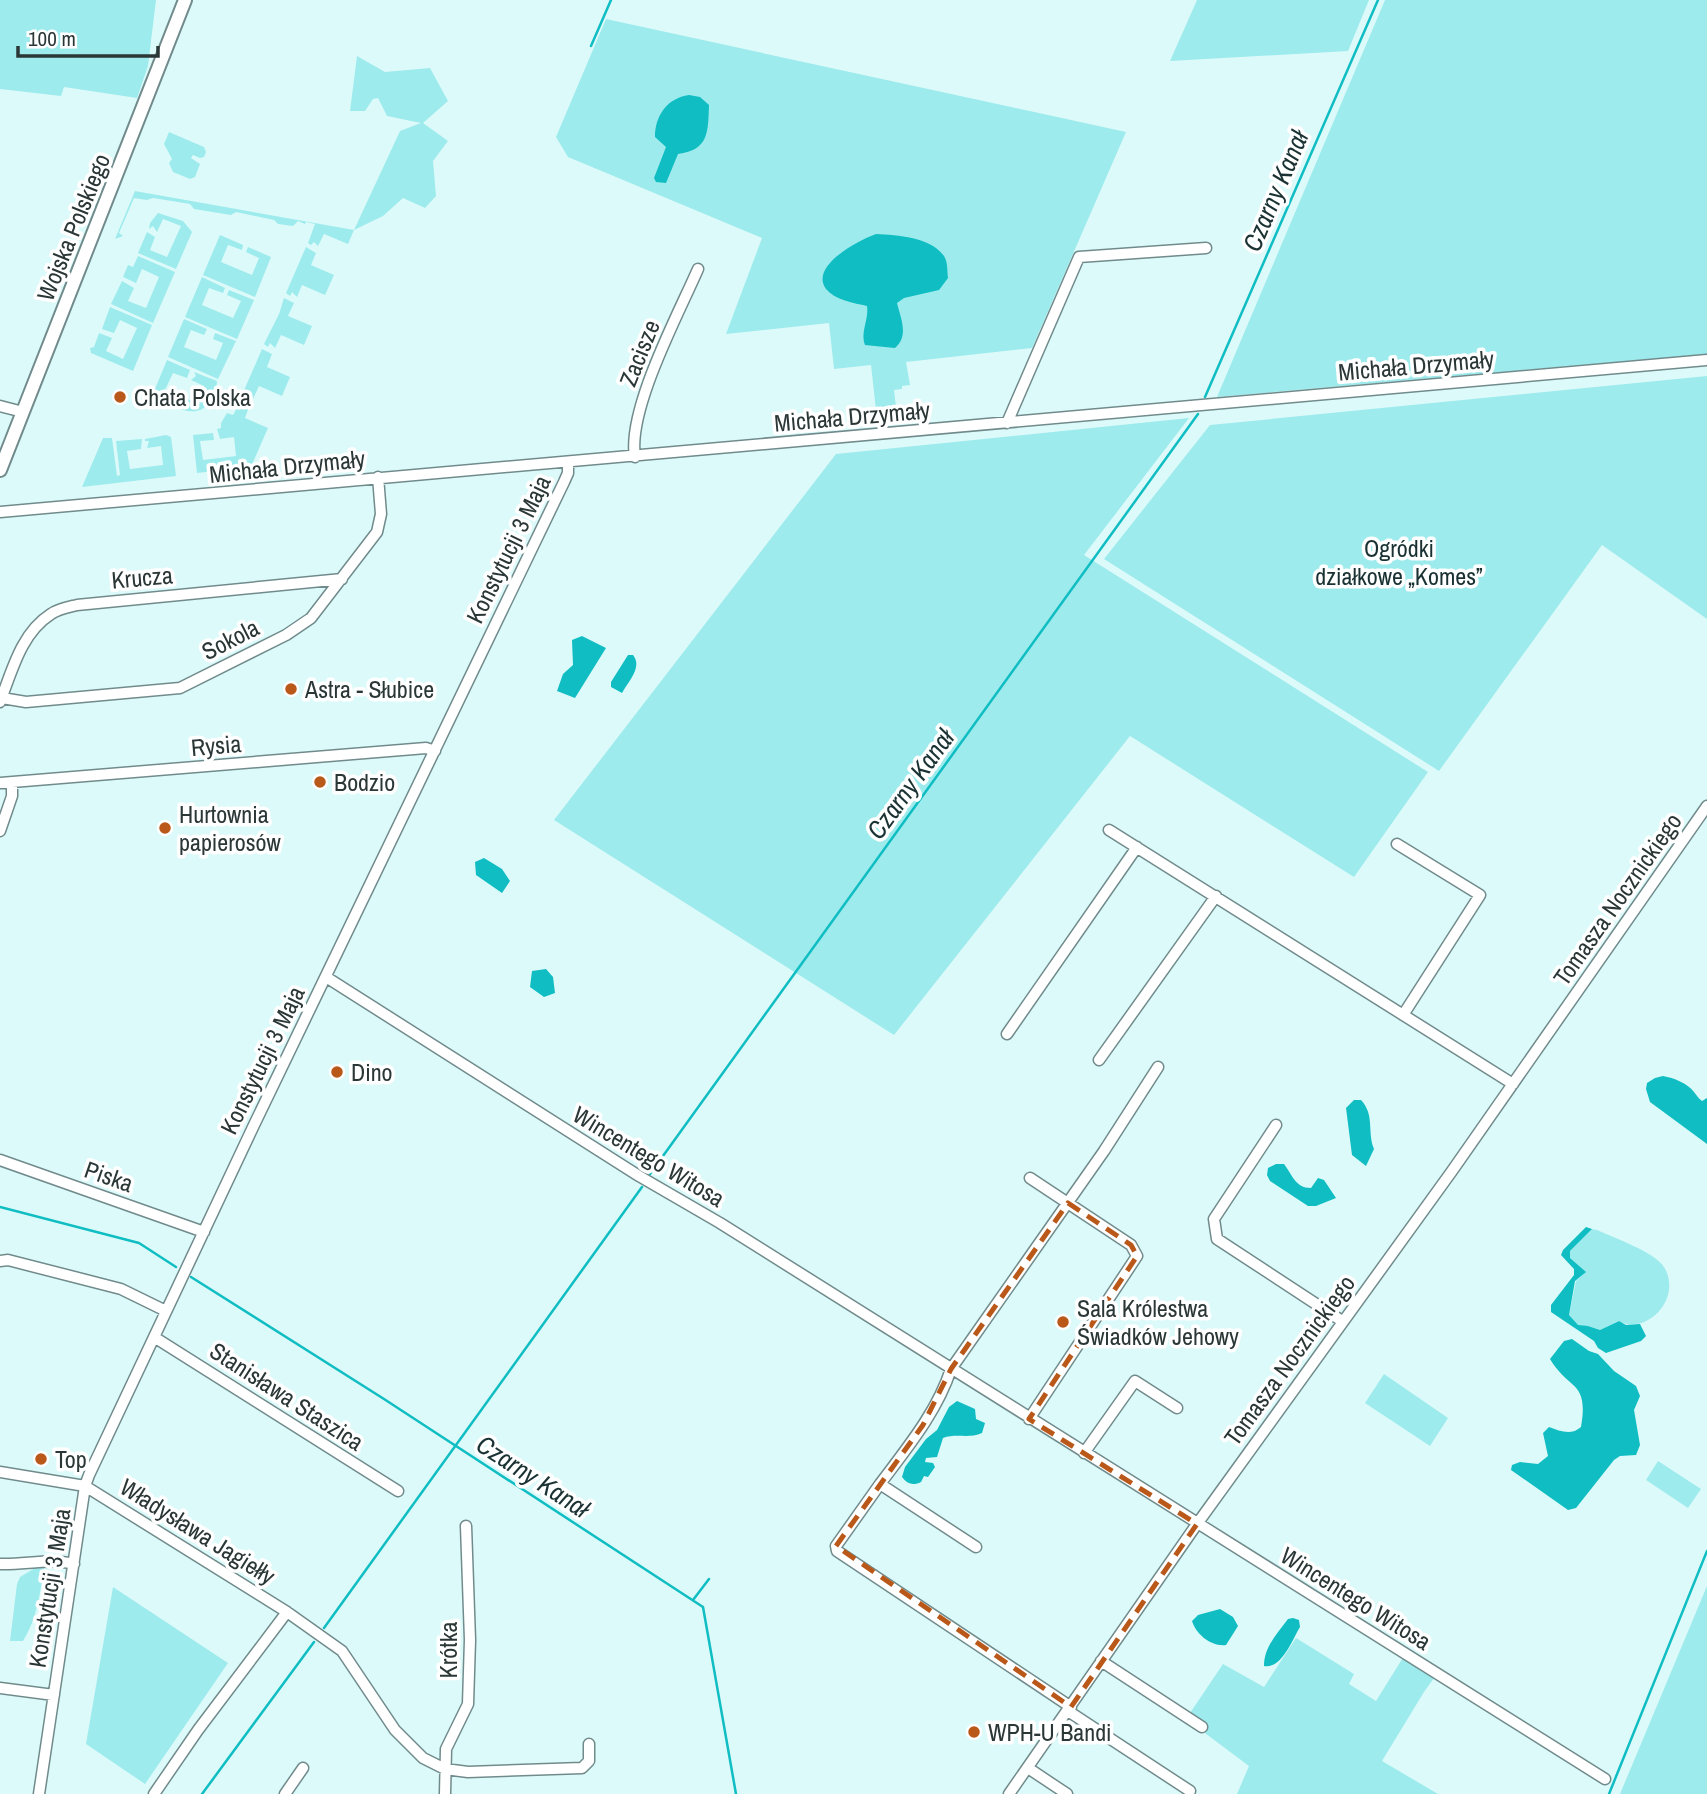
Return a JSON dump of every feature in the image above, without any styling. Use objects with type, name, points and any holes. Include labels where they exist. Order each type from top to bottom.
[{"type":"main road","name":"Wojska Polskiego","points":[[0,470],[185,0]]},
{"type":"street","points":[[1007,423],[1079,257],[1206,248]]},
{"type":"street","name":"Zacisze","points":[[635,457],[633,444],[643,394],[698,269]]},
{"type":"street","name":"Michała Drzymały","points":[[0,512],[1707,360]]},
{"type":"street","points":[[0,406],[23,412]]},
{"type":"street","name":"Konstytucji 3 Maja","points":[[39,1794],[85,1486],[166,1311],[568,474],[568,463]]},
{"type":"street","name":"Sokola","points":[[1,700],[26,702],[180,688],[286,635],[311,618],[377,532],[381,514],[378,477]]},
{"type":"street","name":"Krucza","points":[[1,700],[25,639],[53,612],[77,605],[342,579]]},
{"type":"street","name":"Rysia","points":[[0,783],[426,748],[435,751]]},
{"type":"street","points":[[0,831],[12,796],[12,783]]},
{"type":"street","name":"Tomasza Nocznickiego","points":[[1009,1794],[1197,1524],[1513,1084],[1707,806]]},
{"type":"street","points":[[1109,830],[1513,1084]]},
{"type":"street","points":[[1397,844],[1480,895],[1403,1015]]},
{"type":"street","points":[[1007,1034],[1137,847]]},
{"type":"street","points":[[1098,1060],[1216,896]]},
{"type":"street","name":"Wincentego Witosa","points":[[326,978],[1605,1779]]},
{"type":"street","points":[[1158,1067],[1068,1203],[951,1369],[945,1387],[923,1425],[835,1546],[837,1551],[1191,1791]]},
{"type":"street","points":[[1276,1125],[1214,1219],[1217,1239],[1342,1321]]},
{"type":"street","name":"Piska","points":[[0,1160],[204,1232]]},
{"type":"street","points":[[1029,1419],[1137,1256],[1131,1245],[1030,1178]]},
{"type":"street","points":[[0,1261],[8,1260],[121,1289],[166,1311]]},
{"type":"street","name":"Stanisława Staszica","points":[[154,1337],[398,1491]]},
{"type":"street","points":[[1084,1453],[1135,1381],[1177,1408]]},
{"type":"street","points":[[0,1472],[85,1486]]},
{"type":"street","points":[[880,1484],[976,1547]]},
{"type":"street","name":"Władysława Jagiełły","points":[[85,1486],[287,1612],[342,1651],[395,1730],[423,1758],[445,1769]]},
{"type":"street","name":"Krótka","points":[[445,1794],[446,1749],[468,1704],[470,1640],[466,1526]]},
{"type":"street","points":[[0,1563],[16,1565],[61,1560],[74,1563]]},
{"type":"street","points":[[155,1794],[198,1730],[287,1612]]},
{"type":"street","points":[[1101,1661],[1202,1727]]},
{"type":"street","name":"Konstytucji 3 Maja","points":[[0,1688],[54,1695]]},
{"type":"street","points":[[445,1769],[468,1772],[582,1768],[589,1761],[589,1744]]},
{"type":"street","points":[[287,1793],[303,1768]]},
{"type":"street","points":[[1028,1768],[1067,1794]]},
{"type":"highlighted area","points":[[1068,1203],[1131,1245],[1137,1256],[1029,1419],[1197,1524],[1071,1707],[836,1546],[923,1425],[951,1369]]},
{"type":"green space","points":[[0,0],[156,0],[148,66],[137,98],[64,87],[61,96],[0,89]]},
{"type":"green space","points":[[1197,0],[1369,0],[1348,51],[1170,61]]},
{"type":"green space","points":[[1385,0],[1707,0],[1707,354],[1217,397]]},
{"type":"green space","points":[[606,19],[1126,132],[1032,348],[906,362],[910,385],[894,390],[896,407],[876,410],[871,365],[834,369],[829,323],[726,334],[762,238],[568,157],[556,137]]},
{"type":"green space","points":[[357,56],[385,72],[430,68],[448,101],[423,123],[448,141],[433,161],[436,196],[425,208],[403,198],[383,216],[354,230],[400,131],[421,123],[387,116],[378,98],[373,99],[365,111],[350,111]]},
{"type":"green space","points":[[169,132],[204,147],[204,157],[193,155],[191,158],[200,164],[195,177],[190,179],[173,172],[169,163],[172,159],[164,144]]},
{"type":"green space","points":[[135,191],[354,230],[348,244],[324,234],[318,246],[314,242],[311,245],[308,243],[315,224],[298,221],[293,226],[278,224],[274,220],[236,212],[231,215],[194,209],[190,204],[134,198],[119,233],[123,236],[115,239]]},
{"type":"green space","points":[[158,213],[183,221],[192,232],[176,269],[138,253],[147,232],[155,237],[150,250],[167,257],[181,226],[163,219],[157,232],[153,226],[149,229]]},
{"type":"green space","points":[[220,235],[243,245],[242,250],[228,245],[221,262],[252,275],[259,258],[246,252],[248,247],[271,257],[255,297],[203,275]]},
{"type":"green space","points":[[306,247],[316,253],[311,265],[334,275],[325,295],[302,285],[297,297],[292,292],[290,296],[286,293]]},
{"type":"green space","points":[[138,256],[175,272],[153,323],[111,304],[122,281],[134,288],[128,301],[146,308],[159,277],[142,269],[136,283],[123,277],[128,265],[133,267]]},
{"type":"green space","points":[[202,277],[225,288],[223,293],[209,288],[202,305],[233,318],[241,301],[227,295],[229,290],[254,300],[237,339],[185,317]]},
{"type":"green space","points":[[284,298],[294,303],[288,316],[312,326],[304,345],[281,335],[275,348],[270,343],[268,347],[264,344]]},
{"type":"green space","points":[[110,307],[152,325],[133,371],[91,353],[90,348],[94,347],[99,333],[112,338],[106,351],[123,359],[137,328],[120,320],[114,333],[102,329]]},
{"type":"green space","points":[[184,319],[207,329],[204,335],[191,330],[184,347],[216,360],[223,343],[213,339],[215,333],[236,341],[218,379],[168,357]]},
{"type":"green space","points":[[262,349],[272,354],[267,367],[290,377],[282,396],[259,386],[253,399],[248,394],[246,397],[242,395]]},
{"type":"green space","points":[[167,360],[190,370],[187,378],[173,373],[165,390],[197,403],[204,386],[191,380],[196,376],[194,372],[217,381],[207,405],[200,410],[185,410],[152,396]]},
{"type":"green space","name":"Ogródki działkowe „Komes”","points":[[1707,376],[1707,619],[1602,545],[1439,771],[1104,559],[1210,425]]},
{"type":"green space","points":[[242,399],[250,404],[245,418],[268,428],[251,467],[197,473],[193,435],[213,433],[214,440],[200,441],[203,460],[236,456],[234,437],[220,439],[217,429],[221,428],[227,413],[233,415]]},
{"type":"green space","points":[[1189,418],[1084,555],[1428,772],[1354,877],[1130,736],[894,1035],[554,820],[836,454]]},
{"type":"green space","points":[[166,435],[171,437],[176,476],[82,487],[103,438],[112,438],[117,476],[120,475],[116,441],[142,439],[141,449],[127,451],[130,469],[163,465],[161,446],[147,448],[149,441],[145,439]]},
{"type":"green space","points":[[1592,1229],[1643,1251],[1664,1267],[1669,1279],[1669,1291],[1659,1311],[1650,1319],[1629,1324],[1618,1321],[1600,1330],[1578,1326],[1569,1315],[1576,1281],[1585,1272],[1569,1257],[1570,1251]]},
{"type":"green space","points":[[1384,1374],[1448,1418],[1430,1446],[1365,1403]]},
{"type":"green space","points":[[1658,1461],[1701,1489],[1688,1508],[1646,1480]]},
{"type":"green space","points":[[35,1568],[44,1568],[35,1615],[23,1641],[10,1641],[17,1584],[20,1577]]},
{"type":"green space","points":[[1707,1586],[1707,1794],[1620,1794]]},
{"type":"green space","points":[[113,1587],[228,1663],[145,1784],[86,1744]]},
{"type":"green space","points":[[1296,1638],[1354,1674],[1349,1684],[1376,1701],[1404,1656],[1437,1674],[1382,1761],[1438,1794],[1237,1794],[1249,1766],[1186,1719],[1223,1664],[1264,1687]]},
{"type":"shaded area","points":[[689,95],[700,97],[709,105],[705,138],[696,148],[678,154],[666,183],[656,182],[654,178],[666,147],[655,137],[657,122],[669,104]]},
{"type":"shaded area","points":[[876,234],[922,241],[938,250],[947,264],[948,278],[939,290],[904,298],[897,303],[903,333],[895,348],[865,345],[863,335],[867,306],[834,296],[826,289],[823,280],[824,272],[838,255]]},
{"type":"shaded area","points":[[582,636],[606,648],[575,698],[557,691],[563,674],[573,665],[572,640]]},
{"type":"shaded area","points":[[628,655],[633,655],[636,664],[634,674],[622,693],[611,687],[611,682]]},
{"type":"shaded area","points":[[484,858],[502,869],[510,881],[502,893],[476,875],[475,862]]},
{"type":"shaded area","points":[[546,969],[553,977],[555,993],[544,997],[530,987],[532,971]]},
{"type":"shaded area","points":[[1663,1076],[1684,1084],[1702,1101],[1707,1098],[1707,1144],[1650,1102],[1647,1083]]},
{"type":"shaded area","points":[[1354,1100],[1361,1100],[1368,1112],[1374,1149],[1366,1166],[1352,1155],[1346,1108]]},
{"type":"shaded area","points":[[1284,1164],[1301,1186],[1311,1188],[1318,1178],[1324,1180],[1336,1198],[1316,1206],[1308,1206],[1270,1181],[1268,1168]]},
{"type":"shaded area","points":[[1586,1227],[1592,1229],[1570,1251],[1570,1258],[1586,1272],[1575,1281],[1569,1315],[1578,1325],[1600,1330],[1619,1321],[1626,1325],[1640,1324],[1646,1336],[1641,1341],[1606,1353],[1598,1348],[1594,1341],[1551,1312],[1551,1305],[1574,1275],[1574,1269],[1561,1255],[1563,1250]]},
{"type":"shaded area","points":[[1572,1339],[1598,1354],[1614,1371],[1636,1386],[1640,1396],[1634,1410],[1640,1445],[1636,1455],[1620,1456],[1614,1460],[1576,1508],[1568,1510],[1511,1470],[1512,1465],[1520,1462],[1538,1464],[1548,1456],[1543,1433],[1549,1427],[1569,1432],[1581,1427],[1583,1412],[1580,1393],[1550,1359],[1564,1341]]},
{"type":"shaded area","points":[[957,1401],[975,1409],[976,1419],[985,1423],[982,1433],[943,1438],[937,1457],[926,1458],[925,1462],[933,1463],[935,1467],[928,1477],[924,1476],[918,1483],[908,1483],[902,1477],[905,1467],[926,1439],[937,1430],[949,1407]]},
{"type":"shaded area","points":[[1220,1609],[1233,1617],[1238,1626],[1226,1645],[1205,1639],[1192,1621],[1198,1615]]},
{"type":"shaded area","points":[[1288,1619],[1299,1620],[1300,1627],[1290,1646],[1276,1663],[1264,1666],[1272,1641]]},
{"type":"waterway","points":[[591,46],[611,0]]},
{"type":"waterway","name":"Czarny Kanał","points":[[1205,397],[1378,0]]},
{"type":"waterway","name":"Czarny Kanał","points":[[650,1174],[1198,414]]},
{"type":"waterway","name":"Czarny Kanał","points":[[324,1628],[642,1187]]},
{"type":"waterway","points":[[0,1207],[139,1243],[176,1267]]},
{"type":"waterway","name":"Czarny Kanał","points":[[191,1277],[703,1607],[736,1794]]},
{"type":"waterway","points":[[1609,1794],[1707,1551]]},
{"type":"waterway","points":[[693,1600],[709,1579]]},
{"type":"waterway","points":[[202,1794],[314,1642]]},
{"type":"place","name":"Chata Polska","points":[[120,397]]},
{"type":"place","name":"Astra - Słubice","points":[[291,689]]},
{"type":"place","name":"Bodzio","points":[[320,782]]},
{"type":"place","name":"Hurtownia papierosów","points":[[165,828]]},
{"type":"place","name":"Dino","points":[[337,1072]]},
{"type":"place","name":"Sala Królestwa Świadków Jehowy","points":[[1063,1322]]},
{"type":"place","name":"Top","points":[[41,1459]]},
{"type":"place","name":"WPH-U Bandi","points":[[974,1732]]}]
